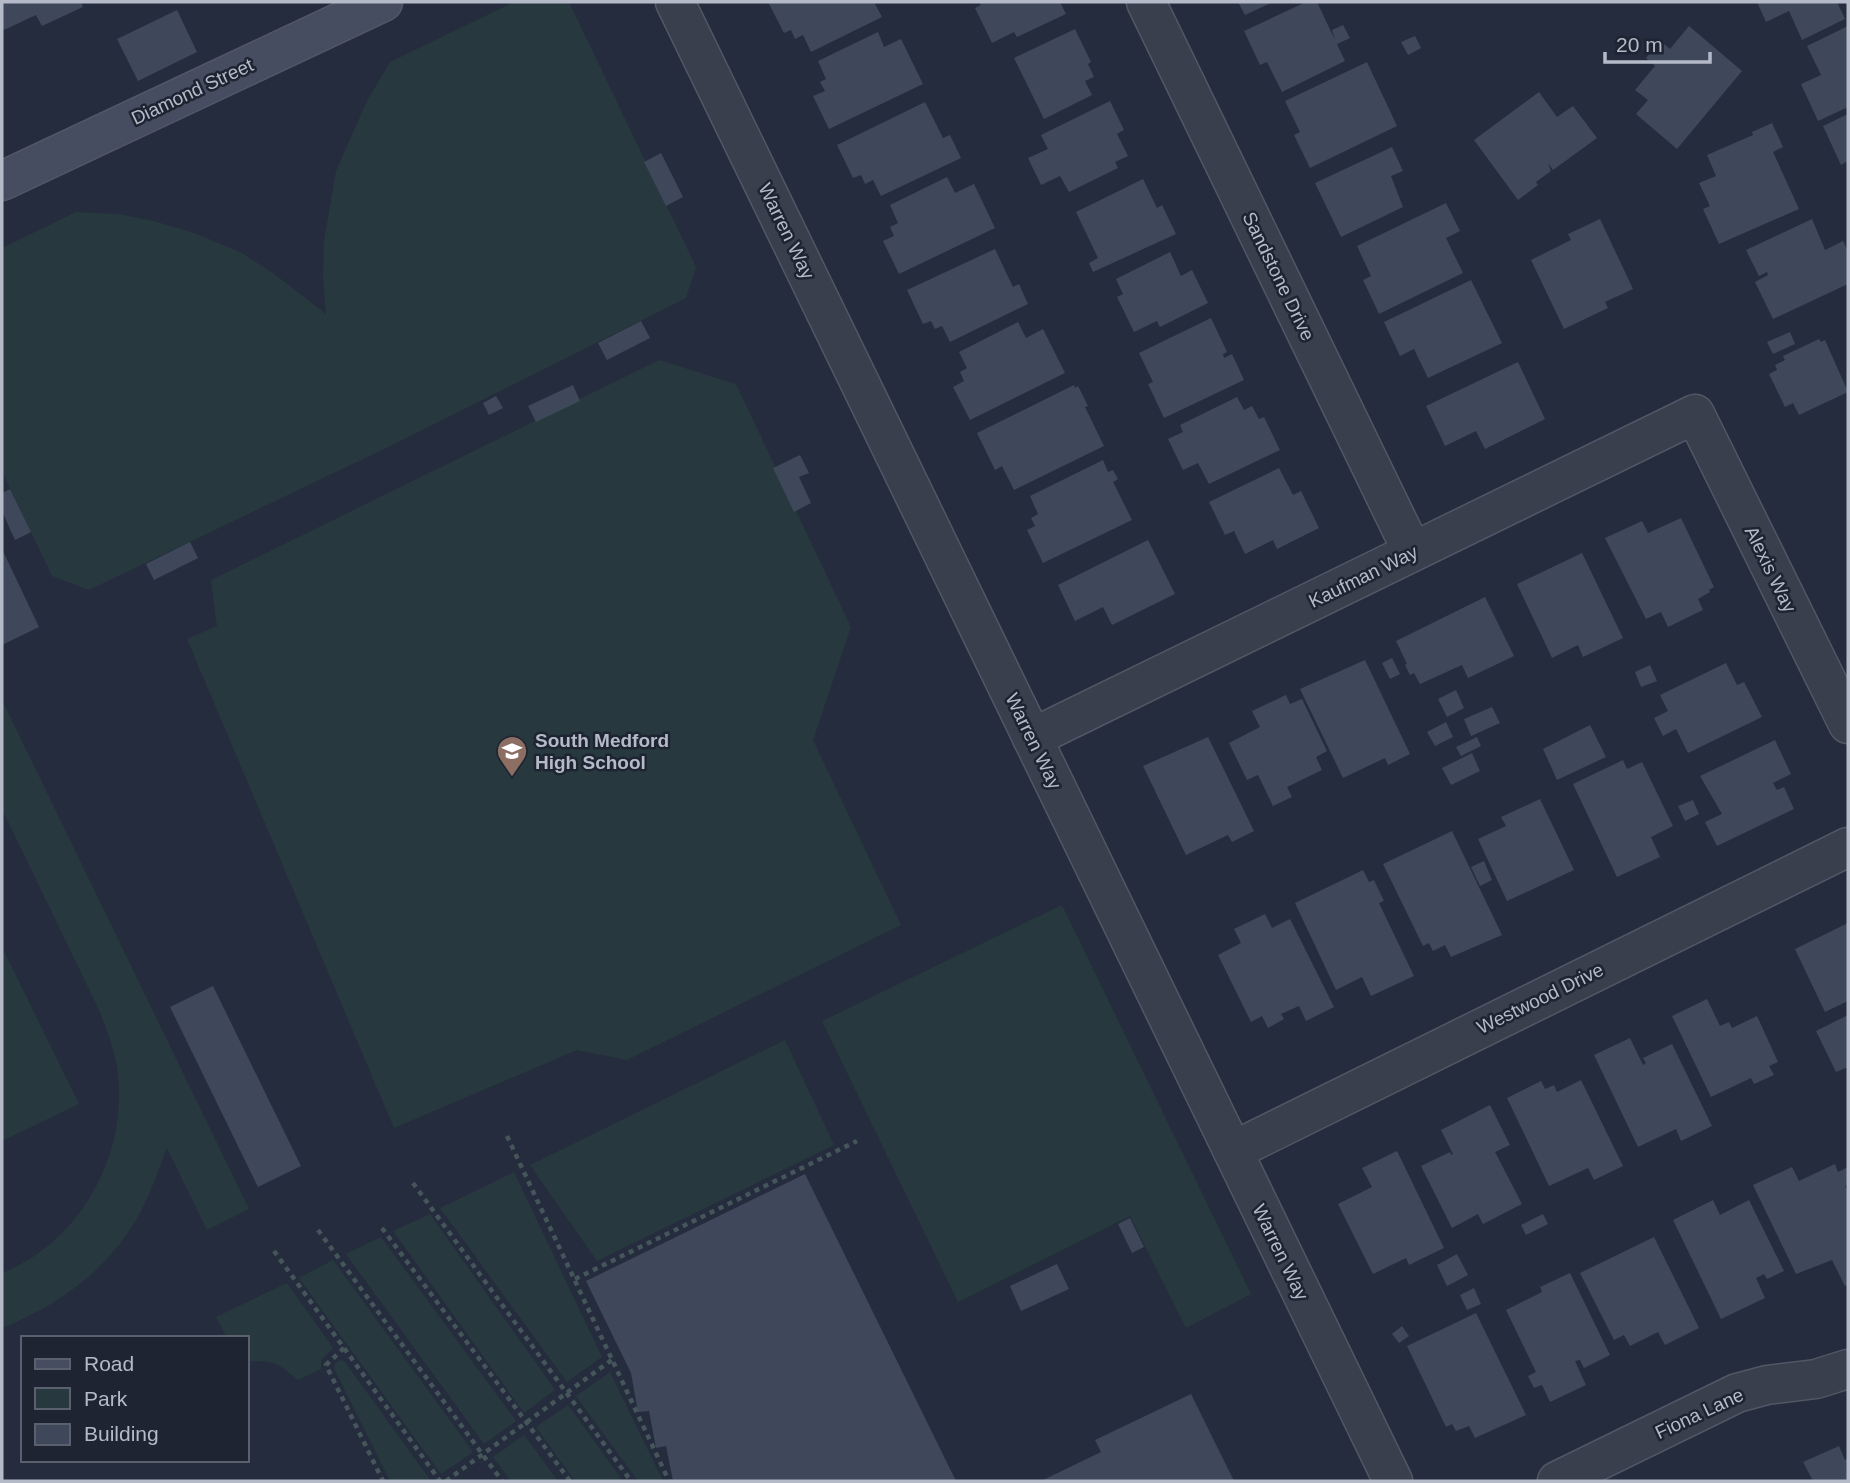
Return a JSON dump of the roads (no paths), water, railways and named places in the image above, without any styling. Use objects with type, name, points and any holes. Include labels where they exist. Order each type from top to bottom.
[{"type":"street","name":"Diamond Street","points":[[2,181],[383,2]]},
{"type":"street","name":"Warren Way","points":[[675,2],[1393,1481]]},
{"type":"street","name":"Sandstone Drive","points":[[1146,2],[1412,551]]},
{"type":"street","name":"Kaufman Way","points":[[1032,738],[1695,414]]},
{"type":"street","name":"Alexis Way","points":[[1695,414],[1848,724]]},
{"type":"street","name":"Westwood Drive","points":[[1233,1151],[1848,847]]},
{"type":"street","name":"Fiona Lane","points":[[1557,1481],[1737,1393],[1767,1385],[1816,1379],[1848,1368]]},
{"type":"place","name":"South Medford High School","points":[[512,778]]}]
